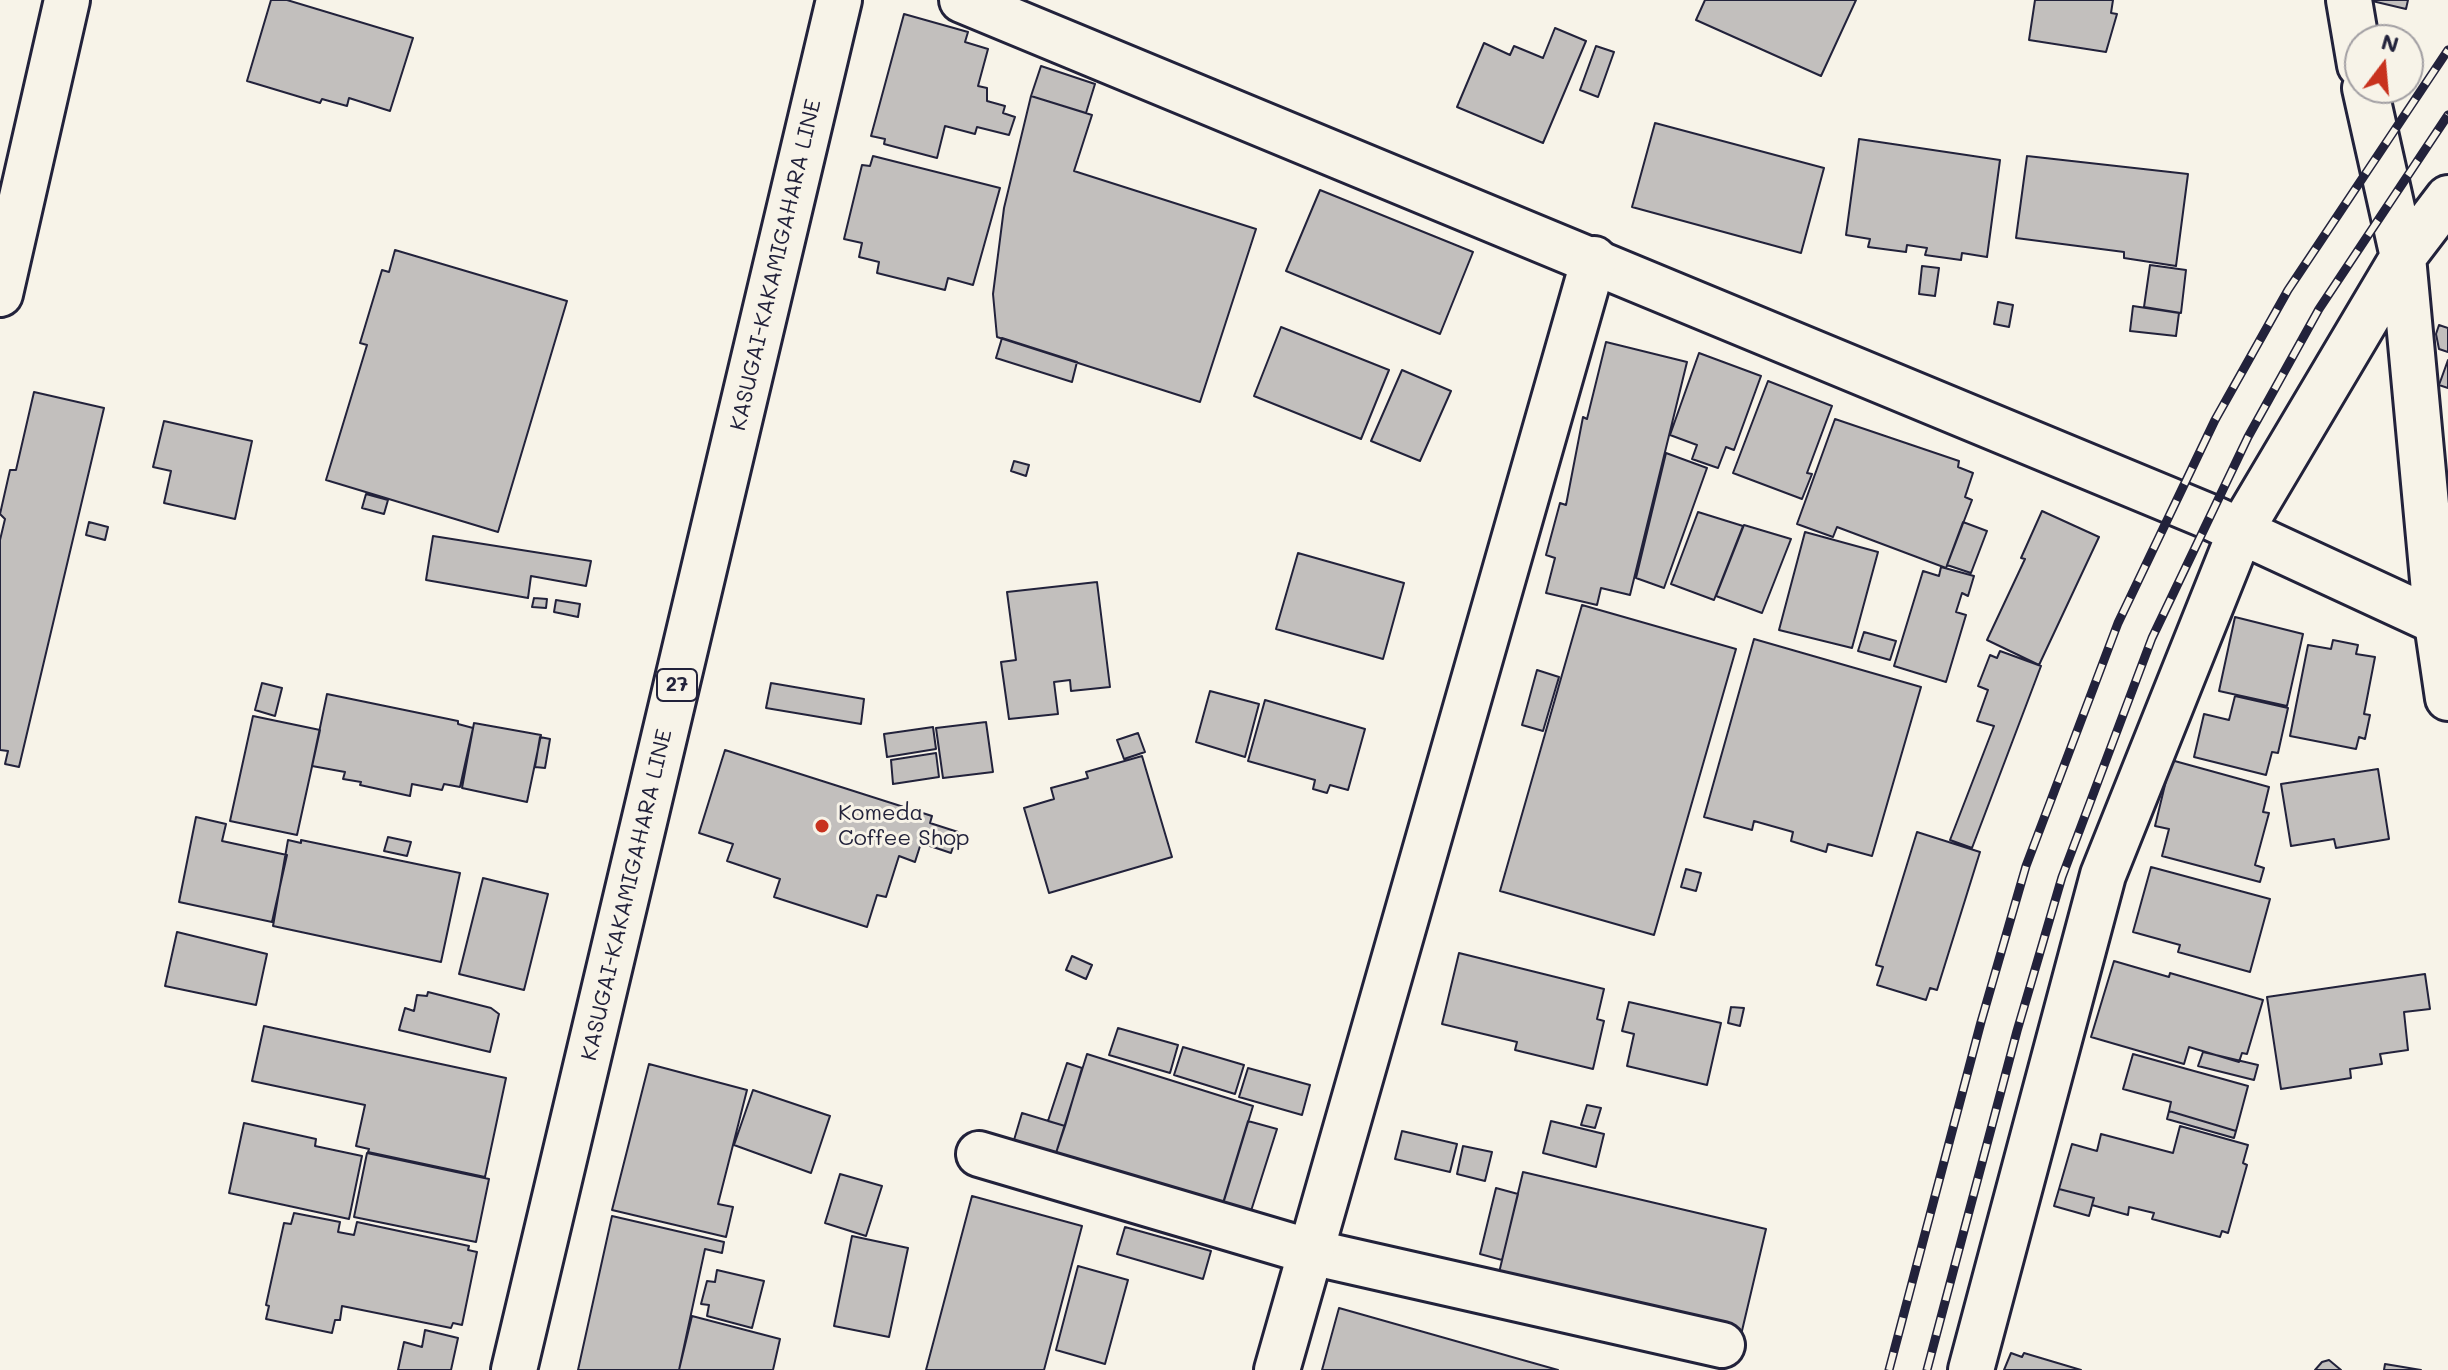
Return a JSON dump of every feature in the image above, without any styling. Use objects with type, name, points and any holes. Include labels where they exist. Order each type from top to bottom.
[{"type":"street","points":[[0,294],[67,0]]},
{"type":"street","name":"KASUGAI-KAKAMIGAHARA LINE","points":[[514,1370],[839,0]]},
{"type":"street","points":[[962,0],[1594,259],[2241,530],[2443,625]]},
{"type":"street","points":[[2349,0],[2353,24]]},
{"type":"street","points":[[2369,104],[2403,257],[2443,625],[2448,698]]},
{"type":"street","points":[[1971,1370],[2103,875],[2241,530],[2403,257],[2448,198]]},
{"type":"street","points":[[1277,1370],[1594,259]]},
{"type":"street","points":[[979,1154],[1311,1252],[1722,1345]]},
{"type":"building","points":[[271,0],[287,0],[413,38],[390,111],[349,98],[347,106],[322,99],[320,103],[247,81]]},
{"type":"building","points":[[1705,0],[1856,0],[1821,76],[1696,20]]},
{"type":"building","points":[[2035,0],[2113,0],[2111,13],[2117,14],[2106,52],[2029,40]]},
{"type":"building","points":[[2368,0],[2408,0],[2406,9]]},
{"type":"building","points":[[904,14],[968,32],[965,42],[988,49],[978,86],[987,88],[987,101],[1005,106],[1003,113],[1015,117],[1009,135],[977,127],[975,134],[945,126],[937,158],[884,144],[885,139],[871,136]]},
{"type":"building","points":[[1555,28],[1586,41],[1543,143],[1457,107],[1484,43],[1510,55],[1514,46],[1543,58]]},
{"type":"building","points":[[1596,46],[1614,52],[1598,97],[1580,90]]},
{"type":"building","points":[[1041,66],[1095,84],[1086,113],[1031,96]]},
{"type":"building","points":[[1031,96],[1092,115],[1074,171],[1256,229],[1200,402],[997,337],[993,294],[1004,208]]},
{"type":"building","points":[[1655,123],[1824,168],[1801,253],[1632,207]]},
{"type":"building","points":[[1859,139],[2000,160],[1987,257],[1962,253],[1961,260],[1925,255],[1927,248],[1907,245],[1906,252],[1868,247],[1870,239],[1846,235]]},
{"type":"building","points":[[873,156],[1000,188],[973,285],[948,278],[945,290],[877,273],[879,262],[859,257],[862,243],[844,239],[862,165],[870,166]]},
{"type":"building","points":[[2027,156],[2188,174],[2176,266],[2124,258],[2124,252],[2016,238]]},
{"type":"building","points":[[1320,190],[1473,252],[1440,334],[1286,271]]},
{"type":"building","points":[[395,250],[567,301],[498,532],[326,480],[367,345],[360,343],[382,270],[389,272]]},
{"type":"building","points":[[2150,265],[2186,270],[2181,313],[2144,307]]},
{"type":"building","points":[[1922,266],[1939,268],[1935,296],[1919,294]]},
{"type":"building","points":[[1998,302],[2013,305],[2009,327],[1994,324]]},
{"type":"building","points":[[2133,306],[2179,313],[2176,336],[2130,331]]},
{"type":"building","points":[[2439,325],[2448,328],[2448,352],[2439,349],[2436,334]]},
{"type":"building","points":[[1281,327],[1389,370],[1361,439],[1254,396]]},
{"type":"building","points":[[1002,338],[1077,362],[1072,382],[996,358]]},
{"type":"building","points":[[1606,342],[1687,362],[1630,595],[1601,588],[1597,605],[1546,593],[1555,558],[1546,555],[1560,503],[1566,505],[1583,417],[1587,419]]},
{"type":"building","points":[[1699,353],[1761,376],[1734,450],[1726,447],[1718,468],[1692,459],[1697,445],[1670,435]]},
{"type":"building","points":[[2448,360],[2448,388],[2439,385]]},
{"type":"building","points":[[1402,370],[1451,391],[1420,461],[1371,441]]},
{"type":"building","points":[[1768,381],[1832,406],[1807,473],[1812,474],[1802,499],[1733,473]]},
{"type":"building","points":[[34,392],[104,408],[19,767],[5,764],[8,751],[0,750],[0,540],[5,519],[0,514],[10,470],[16,470]]},
{"type":"building","points":[[1835,419],[1959,461],[1958,467],[1973,473],[1965,497],[1972,500],[1946,568],[1837,527],[1833,537],[1797,524]]},
{"type":"building","points":[[164,421],[252,441],[235,519],[164,503],[171,471],[153,467]]},
{"type":"building","points":[[1666,453],[1707,468],[1664,588],[1636,578]]},
{"type":"building","points":[[1014,461],[1029,465],[1026,476],[1011,471]]},
{"type":"building","points":[[366,494],[388,500],[384,514],[362,508]]},
{"type":"building","points":[[2042,511],[2099,537],[2039,665],[1987,640],[2025,559],[2021,558]]},
{"type":"building","points":[[1698,512],[1743,526],[1714,600],[1671,584]]},
{"type":"building","points":[[89,522],[108,527],[105,540],[86,535]]},
{"type":"building","points":[[1963,522],[1987,531],[1971,573],[1947,565]]},
{"type":"building","points":[[1744,525],[1791,539],[1762,613],[1716,596]]},
{"type":"building","points":[[1805,532],[1878,552],[1852,648],[1779,630]]},
{"type":"building","points":[[433,536],[591,561],[586,586],[531,576],[528,598],[426,580]]},
{"type":"building","points":[[1298,553],[1404,583],[1383,659],[1276,629]]},
{"type":"building","points":[[1941,567],[1974,576],[1968,596],[1962,593],[1956,612],[1966,615],[1946,682],[1894,666],[1923,571],[1939,576]]},
{"type":"building","points":[[1097,582],[1110,687],[1071,691],[1070,680],[1054,682],[1058,714],[1009,719],[1001,662],[1016,660],[1007,592]]},
{"type":"building","points":[[534,598],[547,599],[546,608],[532,607]]},
{"type":"building","points":[[556,600],[580,604],[578,617],[554,612]]},
{"type":"building","points":[[1582,605],[1736,649],[1654,935],[1500,891]]},
{"type":"building","points":[[2235,617],[2303,634],[2287,706],[2219,691]]},
{"type":"building","points":[[1864,632],[1896,641],[1890,660],[1858,651]]},
{"type":"building","points":[[1754,639],[1921,687],[1872,856],[1828,844],[1826,852],[1791,841],[1793,832],[1754,821],[1752,830],[1704,817]]},
{"type":"building","points":[[2333,640],[2358,645],[2356,654],[2375,657],[2364,714],[2370,715],[2365,739],[2359,737],[2356,749],[2290,736],[2308,645],[2331,649]]},
{"type":"building","points":[[2000,651],[2041,666],[1972,848],[1950,840],[1994,726],[1977,721],[1988,690],[1978,686],[1990,655],[1997,658]]},
{"type":"building","points":[[1537,670],[1559,677],[1543,731],[1522,725]]},
{"type":"building","points":[[262,683],[282,688],[275,716],[255,710]]},
{"type":"building","points":[[771,683],[864,699],[861,724],[766,708]]},
{"type":"building","points":[[1210,691],[1259,704],[1245,757],[1196,742]]},
{"type":"building","points":[[327,694],[458,721],[458,724],[473,728],[460,787],[444,784],[442,790],[412,784],[410,796],[360,785],[361,782],[343,779],[345,772],[312,766]]},
{"type":"building","points":[[2235,696],[2288,708],[2278,753],[2272,752],[2266,775],[2194,757],[2204,714],[2229,720]]},
{"type":"building","points":[[1265,700],[1365,729],[1348,790],[1330,785],[1327,793],[1313,789],[1315,780],[1248,761]]},
{"type":"building","points":[[253,716],[320,730],[297,835],[230,821]]},
{"type":"building","points":[[986,722],[993,772],[943,778],[936,728]]},
{"type":"building","points":[[474,723],[541,735],[527,802],[462,788]]},
{"type":"building","points":[[933,727],[936,749],[887,757],[884,734]]},
{"type":"building","points":[[1138,733],[1145,752],[1124,759],[1117,740]]},
{"type":"building","points":[[540,737],[550,739],[545,768],[535,767]]},
{"type":"building","points":[[725,750],[932,816],[930,823],[958,832],[951,853],[921,843],[915,862],[899,856],[886,897],[877,895],[867,927],[774,897],[780,879],[727,861],[733,844],[699,833]]},
{"type":"building","points":[[936,753],[939,777],[893,784],[891,760]]},
{"type":"building","points":[[1142,756],[1172,857],[1049,893],[1024,808],[1054,799],[1051,788],[1088,778],[1086,772]]},
{"type":"building","points":[[2171,760],[2269,787],[2263,812],[2269,813],[2255,865],[2264,868],[2260,882],[2162,856],[2169,829],[2155,826]]},
{"type":"building","points":[[2378,769],[2389,839],[2336,848],[2334,839],[2291,846],[2281,784]]},
{"type":"building","points":[[196,817],[226,824],[222,841],[287,855],[272,922],[179,902]]},
{"type":"building","points":[[1917,832],[1980,852],[1937,990],[1930,988],[1926,1000],[1877,985],[1883,967],[1876,965]]},
{"type":"building","points":[[388,837],[411,842],[407,856],[384,851]]},
{"type":"building","points":[[288,840],[301,843],[301,840],[460,873],[441,962],[273,926]]},
{"type":"building","points":[[2151,867],[2270,899],[2250,972],[2178,952],[2180,945],[2133,932]]},
{"type":"building","points":[[1686,869],[1701,873],[1696,891],[1681,887]]},
{"type":"building","points":[[483,878],[548,894],[524,990],[459,974]]},
{"type":"building","points":[[177,932],[267,954],[256,1005],[165,986]]},
{"type":"building","points":[[1459,953],[1604,989],[1597,1019],[1604,1021],[1593,1069],[1515,1050],[1517,1042],[1442,1024]]},
{"type":"building","points":[[1072,956],[1092,965],[1086,979],[1066,970]]},
{"type":"building","points":[[2114,961],[2169,977],[2170,973],[2263,1000],[2247,1054],[2242,1053],[2239,1062],[2189,1047],[2184,1064],[2091,1037]]},
{"type":"building","points":[[2425,974],[2430,1009],[2404,1012],[2408,1050],[2380,1054],[2382,1064],[2350,1069],[2351,1078],[2281,1089],[2267,997]]},
{"type":"building","points":[[428,992],[491,1008],[499,1014],[490,1052],[399,1030],[405,1008],[414,1011],[417,995],[427,996]]},
{"type":"building","points":[[1629,1002],[1721,1023],[1707,1085],[1627,1066],[1634,1034],[1622,1031]]},
{"type":"building","points":[[1731,1007],[1744,1008],[1740,1026],[1728,1023]]},
{"type":"building","points":[[264,1026],[506,1078],[485,1177],[368,1152],[369,1149],[356,1146],[365,1105],[252,1081]]},
{"type":"building","points":[[1118,1028],[1178,1045],[1170,1073],[1109,1055]]},
{"type":"building","points":[[1183,1047],[1244,1065],[1235,1094],[1174,1075]]},
{"type":"building","points":[[2203,1052],[2258,1065],[2254,1080],[2198,1066]]},
{"type":"building","points":[[1087,1054],[1253,1106],[1223,1204],[1056,1153]]},
{"type":"building","points":[[2133,1054],[2248,1086],[2236,1131],[2169,1111],[2171,1102],[2123,1089]]},
{"type":"building","points":[[1067,1063],[1082,1068],[1065,1126],[1048,1121]]},
{"type":"building","points":[[649,1064],[747,1090],[718,1204],[733,1207],[726,1237],[612,1210]]},
{"type":"building","points":[[1248,1068],[1310,1085],[1302,1115],[1239,1097]]},
{"type":"building","points":[[753,1090],[830,1116],[811,1173],[734,1145]]},
{"type":"building","points":[[1587,1105],[1601,1108],[1595,1128],[1581,1125]]},
{"type":"building","points":[[2169,1111],[2236,1131],[2234,1138],[2167,1119]]},
{"type":"building","points":[[1022,1113],[1065,1126],[1056,1153],[1014,1140]]},
{"type":"building","points":[[1248,1121],[1277,1129],[1251,1211],[1223,1203]]},
{"type":"building","points":[[1551,1121],[1604,1134],[1596,1167],[1543,1153]]},
{"type":"building","points":[[244,1123],[316,1139],[315,1146],[362,1156],[349,1219],[229,1193]]},
{"type":"building","points":[[2180,1126],[2248,1145],[2243,1163],[2247,1165],[2228,1233],[2222,1231],[2220,1237],[2152,1219],[2154,1213],[2129,1207],[2128,1215],[2092,1205],[2094,1198],[2059,1189],[2072,1144],[2097,1151],[2101,1134],[2173,1153]]},
{"type":"building","points":[[1402,1131],[1457,1144],[1450,1172],[1395,1159]]},
{"type":"building","points":[[1463,1146],[1492,1152],[1485,1181],[1457,1174]]},
{"type":"building","points":[[367,1153],[489,1179],[476,1242],[354,1217]]},
{"type":"building","points":[[1523,1172],[1766,1229],[1741,1335],[1498,1277]]},
{"type":"building","points":[[840,1174],[882,1186],[866,1236],[825,1223]]},
{"type":"building","points":[[1496,1188],[1518,1194],[1502,1260],[1480,1254]]},
{"type":"building","points":[[2059,1189],[2094,1198],[2089,1216],[2054,1206]]},
{"type":"building","points":[[972,1196],[1082,1226],[1044,1370],[926,1370]]},
{"type":"building","points":[[294,1213],[340,1222],[338,1232],[354,1235],[357,1222],[469,1246],[468,1250],[477,1252],[462,1325],[453,1323],[451,1328],[342,1306],[340,1320],[335,1320],[332,1333],[266,1319],[269,1306],[266,1305],[284,1223],[291,1224]]},
{"type":"building","points":[[612,1216],[724,1242],[722,1253],[705,1249],[679,1370],[578,1370]]},
{"type":"building","points":[[1125,1227],[1211,1251],[1203,1279],[1117,1254]]},
{"type":"building","points":[[852,1236],[908,1248],[889,1337],[834,1326]]},
{"type":"building","points":[[1078,1266],[1128,1280],[1105,1364],[1056,1350]]},
{"type":"building","points":[[717,1270],[764,1281],[752,1328],[707,1316],[709,1305],[701,1304],[707,1281],[715,1282]]},
{"type":"building","points":[[1339,1308],[1558,1370],[1322,1370]]},
{"type":"building","points":[[692,1316],[780,1339],[773,1370],[679,1370]]},
{"type":"building","points":[[425,1330],[458,1338],[451,1370],[398,1370],[404,1342],[422,1347]]},
{"type":"building","points":[[2011,1353],[2022,1357],[2024,1353],[2081,1370],[2004,1370]]},
{"type":"building","points":[[2329,1360],[2341,1370],[2315,1370],[2322,1362]]},
{"type":"building","points":[[2385,1364],[2421,1370],[2384,1370]]},
{"type":"railway","points":[[1889,1370],[1981,1022],[2026,866],[2118,623],[2215,420],[2288,290],[2448,50]]},
{"type":"railway","points":[[1927,1370],[2017,1031],[2062,877],[2152,638],[2248,437],[2319,309],[2448,115]]},
{"type":"place","name":"Komeda Coffee Shop","points":[[822,826]]}]
